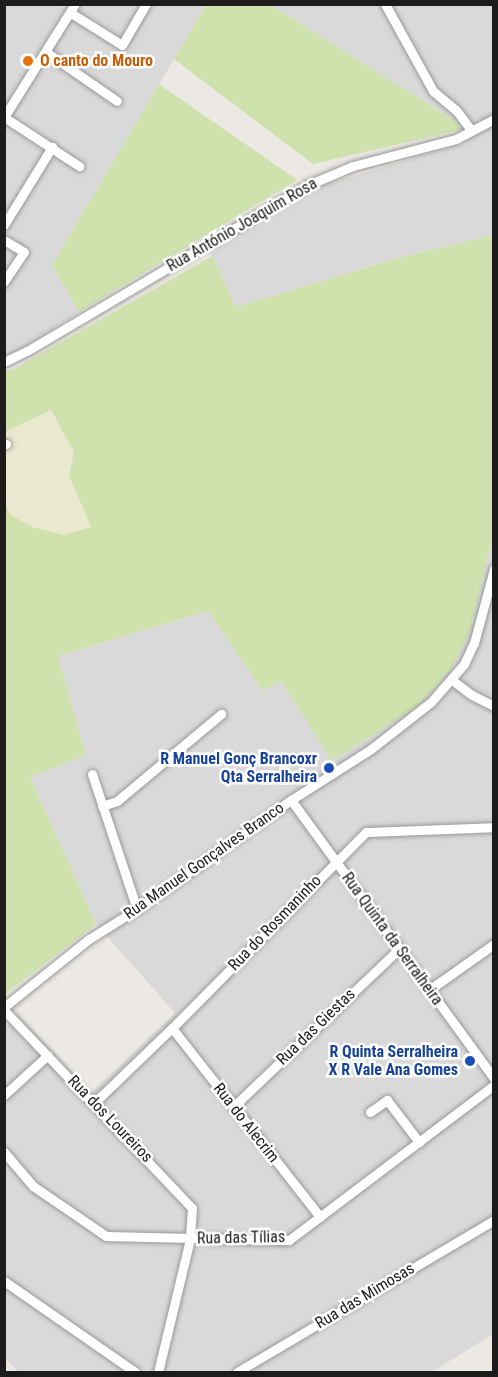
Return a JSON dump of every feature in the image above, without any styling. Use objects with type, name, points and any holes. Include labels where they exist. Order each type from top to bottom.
[{"type":"street","points":[[79,166],[4,117],[73,8],[122,45],[146,4]]},
{"type":"street","points":[[385,4],[433,91],[456,110],[472,131]]},
{"type":"street","points":[[46,52],[117,101]]},
{"type":"street","name":"Rua António Joaquim Rosa","points":[[4,362],[38,345],[308,185],[353,166],[447,142],[494,119]]},
{"type":"street","points":[[4,225],[52,147]]},
{"type":"street","points":[[4,240],[24,252],[4,282]]},
{"type":"street","name":"Rua Manuel Gonçalves Branco","points":[[4,1008],[89,939],[137,909],[291,800],[399,729],[431,702],[452,680],[474,643],[494,569]]},
{"type":"street","points":[[452,680],[472,695],[494,706]]},
{"type":"street","points":[[102,807],[117,801],[221,714]]},
{"type":"street","points":[[92,774],[137,909]]},
{"type":"street","name":"Rua Quinta da Serralheira","points":[[291,800],[494,1078]]},
{"type":"street","name":"Rua do Rosmaninho","points":[[94,1103],[172,1028],[366,832],[494,827]]},
{"type":"street","points":[[429,990],[494,944]]},
{"type":"street","name":"Rua das Giestas","points":[[234,1106],[399,949]]},
{"type":"street","name":"Rua dos Loureiros","points":[[4,1008],[188,1201],[193,1214],[190,1239],[158,1372]]},
{"type":"street","name":"Rua do Alecrim","points":[[172,1028],[320,1217]]},
{"type":"street","points":[[4,1095],[48,1054]]},
{"type":"street","name":"Rua das Tílias","points":[[4,1152],[33,1186],[97,1232],[121,1238],[289,1240],[494,1085]]},
{"type":"street","points":[[370,1112],[387,1100],[418,1142]]},
{"type":"street","name":"Rua das Mimosas","points":[[237,1372],[494,1220]]},
{"type":"street","points":[[4,1281],[135,1372]]},
{"type":"shaded area","points":[[5,5],[206,5],[52,265],[79,312],[16,353],[5,356]]},
{"type":"shaded area","points":[[271,5],[493,5],[493,235],[405,256],[236,307],[208,248],[310,189],[465,143],[458,123]]},
{"type":"shaded area","points":[[51,410],[74,452],[69,475],[91,527],[64,535],[32,527],[11,515],[5,504],[5,432]]},
{"type":"shaded area","points":[[493,534],[493,1334],[432,1372],[19,1372],[5,1359],[5,1027],[18,1014],[92,1092],[175,1013],[96,924],[30,777],[86,754],[58,656],[208,611],[262,690],[281,681],[333,761],[470,632]]},
{"type":"green space","points":[[206,5],[271,5],[458,123],[460,130],[313,164],[174,59]]},
{"type":"green space","points":[[159,84],[297,180],[79,312],[52,265]]},
{"type":"green space","points":[[493,235],[493,534],[470,632],[450,670],[419,705],[332,761],[281,681],[262,690],[208,611],[58,656],[86,755],[30,777],[96,924],[5,994],[5,504],[11,515],[32,527],[64,535],[91,527],[69,475],[74,452],[51,410],[5,432],[5,372],[16,368],[212,256],[236,307],[405,256]]},
{"type":"place","name":"O canto do Mouro","points":[[28,61]]},
{"type":"place","name":"R Manuel Gonç Brancoxr Qta Serralheira","points":[[329,768]]},
{"type":"place","name":"R Quinta Serralheira X R Vale Ana Gomes","points":[[470,1061]]}]
